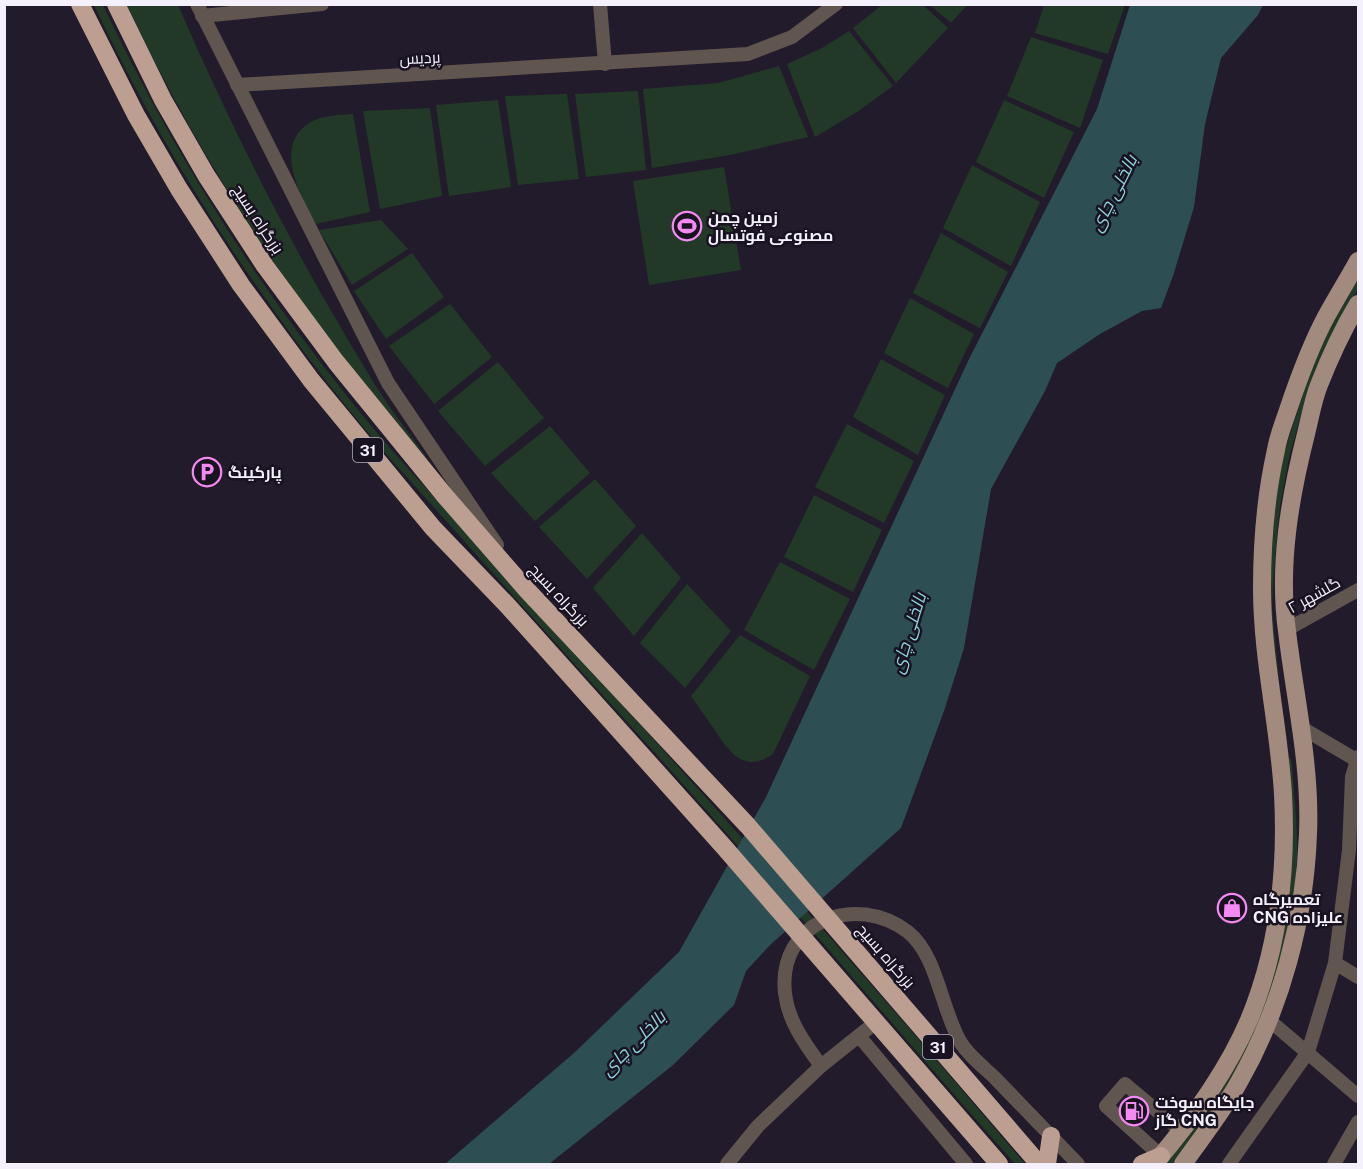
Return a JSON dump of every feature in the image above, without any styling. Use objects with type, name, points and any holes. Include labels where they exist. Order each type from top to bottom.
[{"type":"highway","name":"31","points":[[80,4],[136,115],[179,189],[241,285],[310,380],[433,528],[507,605],[724,847],[999,1164]]},
{"type":"highway","name":"بزرگراه بسیج","points":[[116,4],[163,100],[200,166],[265,266],[336,362],[526,589],[748,826],[1039,1164]]},
{"type":"highway","points":[[1047,1164],[1051,1136]]},
{"type":"highway","points":[[1142,1164],[1157,1160]]},
{"type":"main road","points":[[1157,1160],[1181,1131],[1222,1072],[1249,1020],[1276,924],[1283,873],[1283,794],[1264,645],[1262,587],[1266,515],[1276,448],[1299,378],[1326,317],[1359,261]]},
{"type":"main road","points":[[1183,1164],[1240,1081],[1269,1020],[1296,929],[1308,834],[1307,781],[1302,728],[1286,630],[1283,588],[1288,522],[1301,454],[1318,387],[1346,324],[1359,304]]},
{"type":"main road","points":[[1275,729],[1302,728]]},
{"type":"street","points":[[322,4],[200,10],[388,383],[526,589]]},
{"type":"street","points":[[600,4],[605,64]]},
{"type":"street","name":"پردیس","points":[[237,85],[747,54],[792,38],[836,4]]},
{"type":"street","name":"گلشهر ۲","points":[[1286,630],[1359,590]]},
{"type":"street","points":[[1229,1164],[1308,1052],[1335,963],[1354,854],[1352,777],[1358,759],[1302,728]]},
{"type":"street","points":[[821,1066],[803,1042],[791,1016],[785,993],[786,965],[794,944],[808,929],[845,914],[867,915],[891,920],[911,934],[925,953],[961,1043],[1078,1164]]},
{"type":"street","points":[[1335,963],[1359,977]]},
{"type":"street","points":[[1269,1020],[1359,1096]]},
{"type":"street","points":[[727,1164],[758,1126],[821,1066],[876,1022]]},
{"type":"street","points":[[859,1036],[966,1164]]},
{"type":"street","points":[[1157,1160],[1106,1106],[1125,1084],[1181,1131]]},
{"type":"street","points":[[1334,1164],[1359,1122]]},
{"type":"shaded area","points":[[922,4],[948,28],[896,83],[853,28],[882,5]]},
{"type":"shaded area","points":[[1044,4],[1125,5],[1108,54],[1035,33]]},
{"type":"shaded area","points":[[94,5],[103,5],[182,156],[242,253],[308,346],[357,409],[778,878],[1025,1164],[1015,1164],[747,856],[348,409],[299,346],[203,204],[145,106]]},
{"type":"shaded area","points":[[127,5],[178,5],[220,99],[290,238],[375,385],[430,462],[353,372],[259,240],[202,148]]},
{"type":"shaded area","points":[[930,5],[967,5],[951,23]]},
{"type":"shaded area","points":[[849,31],[893,86],[857,112],[815,137],[787,64],[822,48]]},
{"type":"shaded area","points":[[1031,37],[1103,60],[1080,128],[1007,96]]},
{"type":"shaded area","points":[[779,66],[808,137],[730,155],[652,168],[643,89],[718,83]]},
{"type":"shaded area","points":[[638,91],[646,170],[586,177],[575,94]]},
{"type":"shaded area","points":[[567,94],[579,179],[518,185],[505,96]]},
{"type":"shaded area","points":[[498,100],[511,187],[449,196],[436,105]]},
{"type":"shaded area","points":[[1004,100],[1074,132],[1044,198],[976,162]]},
{"type":"shaded area","points":[[430,108],[442,196],[380,209],[363,111]]},
{"type":"shaded area","points":[[353,114],[370,212],[316,224],[297,184],[293,169],[291,154],[294,141],[301,129],[315,120]]},
{"type":"shaded area","points":[[972,165],[1040,202],[1011,266],[943,228]]},
{"type":"shaded area","name":"زمین چمن مصنوعی فوتسال","points":[[724,167],[741,270],[649,285],[633,181]]},
{"type":"shaded area","points":[[381,220],[408,249],[352,285],[319,230]]},
{"type":"shaded area","points":[[941,233],[1008,272],[980,328],[913,293]]},
{"type":"shaded area","points":[[412,253],[444,297],[386,339],[354,291]]},
{"type":"shaded area","points":[[1358,274],[1358,289],[1320,361],[1301,415],[1289,458],[1280,506],[1272,607],[1281,700],[1275,694],[1268,557],[1282,459],[1314,360]]},
{"type":"shaded area","points":[[910,298],[974,334],[948,388],[884,353]]},
{"type":"shaded area","points":[[450,304],[492,357],[434,404],[389,346]]},
{"type":"shaded area","points":[[881,359],[945,395],[918,455],[853,417]]},
{"type":"shaded area","points":[[498,362],[544,418],[485,466],[438,411]]},
{"type":"shaded area","points":[[847,424],[914,461],[884,523],[815,487]]},
{"type":"shaded area","points":[[550,426],[590,473],[535,521],[491,473]]},
{"type":"shaded area","points":[[595,479],[636,526],[587,579],[539,527]]},
{"type":"shaded area","points":[[814,495],[882,530],[853,592],[784,557]]},
{"type":"shaded area","points":[[642,533],[681,578],[634,636],[593,588]]},
{"type":"shaded area","points":[[780,562],[850,599],[814,670],[744,630]]},
{"type":"shaded area","points":[[687,584],[731,631],[685,688],[640,643]]},
{"type":"shaded area","points":[[740,635],[810,676],[773,754],[755,762],[740,759],[727,748],[691,696]]},
{"type":"shaded area","points":[[1287,757],[1291,759],[1292,764],[1297,859],[1290,922],[1275,985],[1252,1042],[1222,1095],[1177,1164],[1164,1164],[1264,991]]},
{"type":"water","name":"بالخلی چای","points":[[1130,5],[1263,5],[1258,15],[1221,58],[1205,124],[1194,207],[1161,308],[1142,311],[1100,334],[1057,363],[1045,391],[991,489],[964,648],[944,711],[901,828],[770,945],[746,971],[734,1005],[673,1065],[549,1164],[445,1164],[574,1053],[679,952],[766,797],[969,359],[1097,109]]},
{"type":"place","name":"زمین چمن مصنوعی فوتسال","points":[[687,226]]},
{"type":"place","name":"پارکینگ","points":[[207,472]]},
{"type":"place","name":"تعمیرگاه CNG علیزاده","points":[[1232,908]]},
{"type":"place","name":"جایگاه سوخت گاز CNG","points":[[1134,1111]]}]
